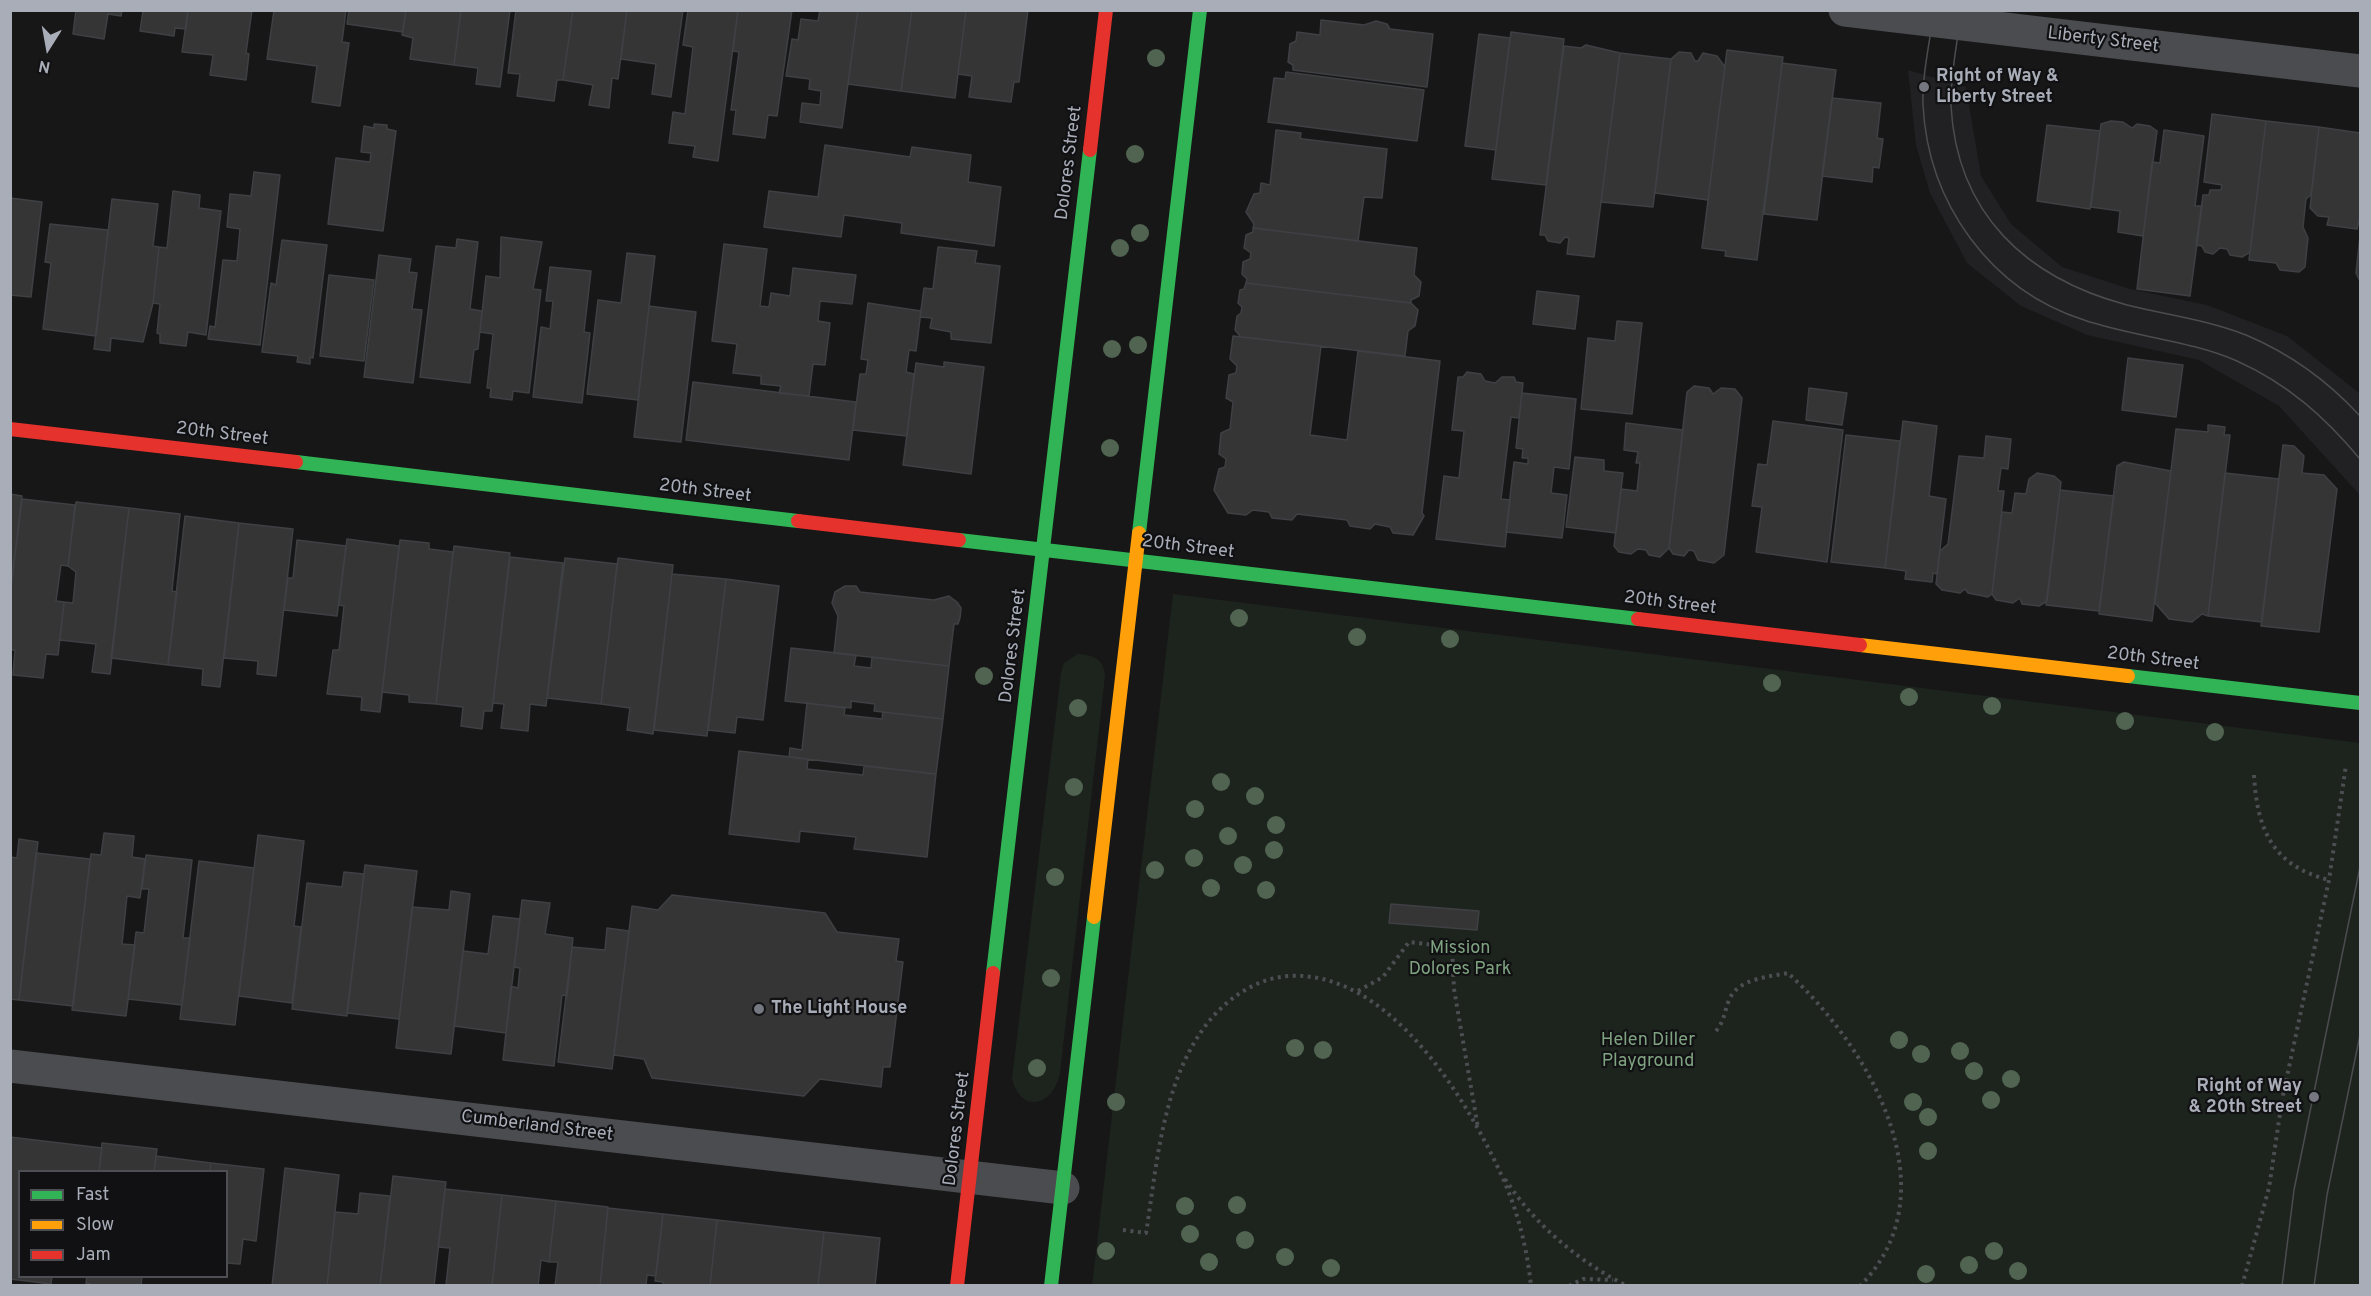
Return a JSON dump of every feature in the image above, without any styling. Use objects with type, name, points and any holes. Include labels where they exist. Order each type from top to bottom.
[{"type":"main road","name":"Dolores Street","points":[[957,1286],[1106,10]]},
{"type":"main road","points":[[1051,1286],[1200,10]]},
{"type":"main road","name":"20th Street","points":[[10,429],[2361,703]]},
{"type":"street","name":"Liberty Street","points":[[1845,10],[2361,71]]},
{"type":"street","name":"Cumberland Street","points":[[10,1066],[1063,1188]]},
{"type":"path","points":[[2242,1286],[2269,1188],[2282,1100],[2329,880],[2346,765]]},
{"type":"path","points":[[2254,775],[2259,820],[2266,838],[2280,855],[2297,867],[2329,880]]},
{"type":"path","points":[[1358,991],[1383,977],[1409,942],[1452,947],[1454,989],[1478,1131]]},
{"type":"path","points":[[1716,1031],[1725,1020],[1730,998],[1751,980],[1788,973],[1820,1005],[1861,1060],[1891,1127],[1900,1170],[1901,1190],[1900,1211],[1890,1246],[1880,1264],[1860,1286]]},
{"type":"path","points":[[1123,1230],[1146,1233],[1159,1149],[1172,1096],[1192,1048],[1220,1009],[1255,984],[1275,977],[1318,977],[1358,991],[1393,1017],[1441,1073],[1500,1171],[1528,1210],[1553,1236],[1594,1267],[1627,1286]]},
{"type":"path","points":[[1500,1171],[1522,1234],[1531,1286]]},
{"type":"path","points":[[1569,1286],[1583,1279],[1617,1280]]},
{"type":"shaded area","points":[[1908,70],[1966,87],[1981,176],[2011,224],[2062,267],[2130,289],[2207,305],[2287,336],[2358,392],[2360,395],[2360,501],[2359,494],[2279,406],[2199,360],[2087,335],[2021,306],[1967,263],[1930,193],[1916,145]]},
{"type":"green space","name":"Mission Dolores Park","points":[[1173,594],[2360,743],[2360,1285],[1092,1286]]},
{"type":"green space","points":[[1078,654],[1097,659],[1105,676],[1060,1073],[1051,1093],[1037,1102],[1022,1098],[1012,1079],[1061,673],[1064,663]]},
{"type":"building","points":[[76,10],[122,10],[121,16],[108,14],[104,39],[73,34]]},
{"type":"building","points":[[138,10],[188,10],[186,29],[175,28],[174,36],[140,31],[143,11]]},
{"type":"building","points":[[188,10],[252,10],[246,53],[249,54],[246,80],[210,75],[213,55],[182,52]]},
{"type":"building","points":[[274,10],[346,10],[342,42],[349,43],[340,106],[312,102],[317,66],[267,59]]},
{"type":"building","points":[[349,10],[406,10],[403,32],[347,24]]},
{"type":"building","points":[[406,10],[461,10],[454,65],[410,59],[413,38],[402,35]]},
{"type":"building","points":[[461,10],[510,10],[500,87],[476,84],[478,68],[454,65]]},
{"type":"building","points":[[516,10],[573,10],[563,80],[557,80],[554,101],[517,96],[520,74],[508,73]]},
{"type":"building","points":[[573,10],[627,10],[618,79],[612,78],[609,108],[589,105],[593,85],[563,80]]},
{"type":"building","points":[[627,10],[683,10],[671,97],[652,94],[656,64],[621,59]]},
{"type":"building","points":[[688,10],[738,10],[718,161],[693,157],[695,146],[669,143],[673,112],[685,114],[693,47],[683,45]]},
{"type":"building","points":[[738,10],[792,10],[777,116],[768,115],[765,138],[733,134],[736,110],[731,110],[739,52],[733,51]]},
{"type":"building","points":[[820,10],[858,10],[842,128],[800,122],[802,103],[820,105],[821,91],[809,89],[810,79],[786,76],[792,39],[798,40],[801,19],[818,21]]},
{"type":"building","points":[[858,10],[912,10],[901,91],[848,84]]},
{"type":"building","points":[[912,10],[966,10],[955,98],[901,91]]},
{"type":"building","points":[[966,10],[1028,10],[1019,82],[1014,82],[1011,102],[969,97],[972,76],[958,74]]},
{"type":"building","points":[[1321,20],[1364,25],[1376,21],[1387,24],[1390,29],[1433,34],[1427,87],[1293,70],[1293,65],[1288,62],[1290,44],[1296,41],[1297,32],[1320,35]]},
{"type":"building","points":[[1511,32],[1564,39],[1546,185],[1492,179]]},
{"type":"building","points":[[1479,34],[1510,38],[1496,150],[1465,146]]},
{"type":"building","points":[[1586,45],[1620,53],[1594,257],[1567,254],[1569,238],[1565,237],[1560,243],[1548,241],[1545,235],[1540,235],[1564,46],[1581,48]]},
{"type":"building","points":[[1727,50],[1783,57],[1757,260],[1725,256],[1726,251],[1702,248]]},
{"type":"building","points":[[1679,52],[1691,53],[1695,61],[1698,61],[1703,53],[1717,56],[1725,67],[1708,200],[1655,193],[1671,59]]},
{"type":"building","points":[[1620,53],[1671,59],[1653,207],[1601,202]]},
{"type":"building","points":[[1782,63],[1836,70],[1817,220],[1764,214]]},
{"type":"building","points":[[1286,72],[1424,90],[1417,141],[1268,122],[1274,78],[1285,79]]},
{"type":"building","points":[[1832,98],[1881,103],[1877,138],[1883,139],[1879,168],[1873,167],[1872,182],[1822,176]]},
{"type":"building","points":[[2212,114],[2266,121],[2250,252],[2242,257],[2230,255],[2227,249],[2220,248],[2213,254],[2205,252],[2202,246],[2196,245],[2203,195],[2209,195],[2210,190],[2221,190],[2222,185],[2204,182]]},
{"type":"building","points":[[2111,121],[2123,122],[2132,128],[2137,124],[2150,126],[2157,131],[2143,236],[2118,232],[2120,211],[2091,207],[2101,124]]},
{"type":"building","points":[[2266,121],[2319,127],[2311,195],[2306,199],[2303,227],[2308,238],[2305,267],[2299,272],[2280,270],[2276,263],[2249,260]]},
{"type":"building","points":[[374,124],[387,125],[387,129],[396,131],[383,231],[328,224],[336,158],[370,162],[371,153],[361,152],[364,126],[374,128]]},
{"type":"building","points":[[2047,125],[2100,131],[2090,209],[2037,201]]},
{"type":"building","points":[[2319,127],[2360,133],[2360,216],[2357,229],[2327,225],[2329,217],[2318,216],[2310,208]]},
{"type":"building","points":[[1276,130],[1301,133],[1300,138],[1303,139],[1387,149],[1382,198],[1364,197],[1358,241],[1253,228],[1254,224],[1246,212],[1254,194],[1260,193],[1261,183],[1270,185]]},
{"type":"building","points":[[2164,130],[2204,136],[2195,206],[2202,206],[2190,296],[2137,289],[2152,162],[2160,163]]},
{"type":"building","points":[[825,145],[910,157],[912,147],[971,155],[968,182],[1001,187],[994,246],[901,233],[902,223],[844,215],[841,237],[764,227],[769,191],[818,197]]},
{"type":"building","points":[[254,172],[280,175],[260,345],[208,339],[210,326],[215,327],[223,260],[237,261],[240,229],[227,227],[230,194],[251,196]]},
{"type":"building","points":[[173,191],[200,195],[199,208],[221,211],[206,335],[188,332],[186,346],[160,343],[160,334],[157,333],[160,304],[153,303],[159,247],[167,248]]},
{"type":"building","points":[[10,198],[42,202],[31,297],[10,295]]},
{"type":"building","points":[[112,199],[158,204],[153,246],[159,247],[153,303],[143,342],[111,338],[110,351],[94,349]]},
{"type":"building","points":[[50,224],[108,230],[96,336],[43,329],[51,263],[45,262]]},
{"type":"building","points":[[1253,228],[1417,248],[1414,275],[1421,282],[1419,296],[1411,300],[1411,303],[1246,283],[1247,279],[1242,274],[1243,262],[1250,259],[1251,253],[1244,248],[1246,235],[1253,232]]},
{"type":"building","points":[[2360,236],[2360,281],[2356,273]]},
{"type":"building","points":[[501,237],[542,242],[533,289],[541,290],[529,393],[513,391],[512,400],[490,397],[491,388],[487,388],[493,334],[480,332],[486,276],[500,278]]},
{"type":"building","points":[[457,239],[478,242],[470,309],[482,311],[478,349],[474,350],[470,383],[420,377],[436,246],[456,248]]},
{"type":"building","points":[[282,240],[327,245],[313,358],[310,357],[310,364],[297,362],[298,356],[262,352],[271,283],[276,285]]},
{"type":"building","points":[[724,244],[767,249],[760,306],[769,307],[771,293],[790,296],[793,268],[856,275],[852,304],[820,301],[818,321],[830,323],[825,365],[813,364],[809,396],[779,393],[781,386],[761,384],[761,376],[733,373],[737,344],[712,341]]},
{"type":"building","points":[[938,247],[977,251],[975,263],[1000,266],[991,343],[951,339],[951,332],[930,328],[932,318],[920,317],[924,288],[933,289]]},
{"type":"building","points":[[627,253],[655,256],[638,400],[587,394],[598,300],[621,303]]},
{"type":"building","points":[[379,255],[411,259],[409,272],[417,273],[412,309],[422,310],[413,383],[364,377]]},
{"type":"building","points":[[550,267],[591,271],[584,332],[590,333],[582,403],[533,397],[541,327],[550,329],[553,301],[546,301]]},
{"type":"building","points":[[329,275],[374,280],[364,361],[320,356]]},
{"type":"building","points":[[1246,283],[1411,303],[1418,310],[1415,326],[1408,331],[1405,356],[1241,337],[1235,330],[1237,316],[1241,313],[1242,307],[1238,303],[1240,290],[1244,289]]},
{"type":"building","points":[[1537,291],[1579,296],[1575,329],[1533,324]]},
{"type":"building","points":[[868,303],[921,311],[916,351],[909,350],[906,372],[914,374],[907,436],[853,430],[860,374],[866,374],[868,360],[861,359]]},
{"type":"building","points":[[649,306],[696,312],[681,442],[634,437]]},
{"type":"building","points":[[1617,321],[1642,323],[1632,414],[1581,409],[1588,338],[1615,341]]},
{"type":"building","points":[[1233,336],[1321,346],[1310,435],[1347,440],[1358,351],[1440,361],[1422,513],[1424,516],[1413,535],[1393,533],[1390,527],[1375,524],[1370,529],[1350,526],[1347,520],[1297,514],[1292,520],[1272,518],[1269,512],[1253,510],[1246,515],[1228,513],[1214,490],[1219,469],[1225,467],[1226,459],[1219,454],[1221,433],[1230,429],[1233,402],[1226,398],[1229,375],[1236,373],[1237,366],[1230,359]]},
{"type":"building","points":[[2128,358],[2183,365],[2176,417],[2122,410]]},
{"type":"building","points":[[944,362],[984,367],[971,474],[903,465],[916,363],[944,367]]},
{"type":"building","points":[[1467,372],[1481,374],[1485,381],[1495,383],[1502,377],[1514,377],[1516,382],[1523,383],[1519,418],[1511,417],[1501,499],[1510,500],[1505,547],[1436,539],[1444,476],[1459,478],[1464,431],[1452,430],[1458,377],[1463,377]]},
{"type":"building","points":[[693,382],[856,402],[849,460],[686,440]]},
{"type":"building","points":[[1694,386],[1709,388],[1713,394],[1721,388],[1735,389],[1742,398],[1724,555],[1714,563],[1698,560],[1694,551],[1689,550],[1684,556],[1673,554],[1669,548],[1687,392]]},
{"type":"building","points":[[1809,388],[1847,393],[1842,425],[1806,420]]},
{"type":"building","points":[[1522,393],[1576,399],[1569,469],[1554,467],[1551,493],[1567,495],[1562,538],[1506,532],[1514,462],[1528,464],[1528,458],[1522,458],[1523,449],[1516,448]]},
{"type":"building","points":[[1773,421],[1843,430],[1827,562],[1756,552],[1762,507],[1752,506],[1758,464],[1767,465]]},
{"type":"building","points":[[1903,421],[1937,426],[1929,496],[1946,499],[1937,574],[1933,573],[1932,582],[1905,579],[1906,571],[1885,568]]},
{"type":"building","points":[[1626,423],[1683,430],[1669,548],[1660,557],[1649,555],[1646,550],[1638,549],[1631,554],[1619,552],[1614,546],[1621,489],[1637,491],[1640,463],[1636,463],[1638,452],[1624,450]]},
{"type":"building","points":[[2208,425],[2225,427],[2224,435],[2230,435],[2208,616],[2202,614],[2192,622],[2169,619],[2155,603],[2176,429],[2208,432]]},
{"type":"building","points":[[1846,435],[1900,441],[1885,568],[1831,562]]},
{"type":"building","points":[[1986,436],[2011,439],[2008,469],[2001,468],[1998,491],[2004,491],[1992,594],[1988,597],[1968,593],[1965,589],[1960,593],[1942,590],[1936,584],[1940,551],[1948,544],[1959,456],[1984,458]]},
{"type":"building","points":[[2283,445],[2294,446],[2304,456],[2302,473],[2324,475],[2337,489],[2319,632],[2261,626]]},
{"type":"building","points":[[1575,457],[1604,460],[1604,471],[1623,473],[1616,533],[1566,527]]},
{"type":"building","points":[[2124,462],[2171,471],[2152,621],[2099,614],[2117,466]]},
{"type":"building","points":[[2037,473],[2054,476],[2061,482],[2047,601],[2039,606],[2022,604],[2020,598],[2013,603],[1996,600],[1992,594],[2002,512],[2012,513],[2015,493],[2026,494],[2029,479]]},
{"type":"building","points":[[2225,473],[2279,479],[2262,622],[2208,616]]},
{"type":"building","points":[[2060,490],[2114,496],[2099,611],[2046,605]]},
{"type":"building","points":[[10,494],[22,496],[10,595]]},
{"type":"building","points":[[22,499],[75,505],[68,566],[61,565],[56,601],[64,602],[58,655],[46,654],[43,678],[13,675],[15,650],[10,650],[10,595]]},
{"type":"building","points":[[76,502],[129,508],[110,674],[92,672],[96,644],[60,640],[64,602],[73,603],[76,572],[68,566]]},
{"type":"building","points":[[129,508],[180,514],[172,591],[177,592],[168,665],[111,658]]},
{"type":"building","points":[[185,516],[239,523],[220,687],[202,685],[203,669],[168,665]]},
{"type":"building","points":[[239,523],[293,529],[276,676],[257,674],[258,661],[224,658]]},
{"type":"building","points":[[347,539],[399,546],[380,712],[361,710],[362,697],[327,694],[333,650],[339,650],[344,606],[339,605]]},
{"type":"building","points":[[297,540],[346,546],[337,616],[284,610],[288,578],[293,578]]},
{"type":"building","points":[[400,540],[429,543],[429,549],[453,552],[436,704],[409,702],[409,695],[382,692]]},
{"type":"building","points":[[454,546],[510,553],[492,711],[484,711],[482,729],[461,726],[463,707],[436,704]]},
{"type":"building","points":[[510,557],[563,563],[546,706],[530,704],[528,731],[501,728],[504,704],[493,703]]},
{"type":"building","points":[[565,558],[617,564],[601,704],[547,698]]},
{"type":"building","points":[[618,558],[673,565],[653,734],[627,730],[630,708],[601,704]]},
{"type":"building","points":[[672,574],[726,579],[707,736],[654,730]]},
{"type":"building","points":[[726,579],[779,586],[763,720],[737,717],[735,733],[708,730]]},
{"type":"building","points":[[845,586],[856,586],[860,592],[934,600],[949,596],[957,602],[961,608],[960,618],[958,624],[954,624],[949,666],[834,653],[838,616],[832,603],[835,592]]},
{"type":"building","points":[[791,648],[856,655],[854,666],[871,668],[872,657],[949,666],[943,719],[874,711],[875,704],[851,701],[851,708],[785,701]]},
{"type":"building","points":[[807,703],[845,708],[844,715],[882,719],[883,712],[943,719],[936,774],[789,757],[790,748],[802,750]]},
{"type":"building","points":[[739,751],[808,759],[807,769],[863,775],[864,766],[936,774],[927,857],[854,849],[856,837],[800,831],[799,842],[729,834]]},
{"type":"building","points":[[104,833],[134,836],[132,857],[145,859],[140,898],[127,896],[122,944],[135,945],[126,1016],[72,1010],[91,854],[101,855]]},
{"type":"building","points":[[258,835],[304,841],[294,926],[301,927],[292,1003],[239,996]]},
{"type":"building","points":[[19,839],[38,842],[19,1000],[10,999],[10,857],[17,858]]},
{"type":"building","points":[[36,853],[90,859],[73,1006],[19,1000]]},
{"type":"building","points":[[146,855],[192,860],[183,938],[190,938],[182,1005],[128,999],[136,932],[144,933],[149,889],[142,889]]},
{"type":"building","points":[[199,861],[254,868],[235,1025],[180,1019]]},
{"type":"building","points":[[365,865],[417,871],[399,1019],[347,1013]]},
{"type":"building","points":[[344,872],[364,874],[347,1016],[292,1009],[307,883],[342,887]]},
{"type":"building","points":[[451,891],[470,894],[451,1054],[396,1048],[412,907],[449,910]]},
{"type":"building","name":"The Light House","points":[[672,895],[825,913],[837,932],[899,939],[896,961],[903,962],[890,1067],[883,1067],[881,1087],[820,1079],[804,1096],[652,1078],[644,1059],[614,1055],[632,906],[658,910]]},
{"type":"building","points":[[522,900],[550,903],[545,934],[573,938],[567,996],[562,995],[554,1066],[503,1060],[511,986],[518,988],[520,968],[514,967]]},
{"type":"building","points":[[1391,904],[1479,911],[1477,930],[1389,923]]},
{"type":"building","points":[[493,916],[520,919],[506,1033],[454,1026],[463,951],[488,954]]},
{"type":"building","points":[[607,928],[629,931],[612,1069],[558,1062],[572,947],[605,950]]},
{"type":"building","points":[[10,1137],[102,1148],[99,1170],[18,1170],[18,1278],[52,1278],[51,1284],[10,1279]]},
{"type":"building","points":[[102,1143],[157,1149],[154,1170],[99,1170]]},
{"type":"building","points":[[156,1156],[211,1163],[210,1170],[154,1170]]},
{"type":"building","points":[[211,1163],[264,1169],[256,1241],[243,1239],[240,1264],[228,1263],[228,1170],[210,1170]]},
{"type":"building","points":[[285,1168],[339,1175],[327,1286],[272,1286]]},
{"type":"building","points":[[393,1176],[446,1182],[434,1286],[380,1286]]},
{"type":"building","points":[[445,1189],[502,1195],[492,1286],[434,1286],[446,1285],[450,1248],[438,1247]]},
{"type":"building","points":[[360,1193],[390,1196],[380,1286],[327,1286],[335,1212],[358,1214]]},
{"type":"building","points":[[502,1195],[556,1201],[549,1262],[541,1260],[538,1286],[492,1286]]},
{"type":"building","points":[[556,1201],[608,1207],[600,1286],[555,1286],[558,1262],[549,1262]]},
{"type":"building","points":[[608,1208],[663,1214],[656,1276],[647,1275],[646,1286],[600,1286]]},
{"type":"building","points":[[663,1214],[717,1220],[710,1286],[663,1286],[663,1282],[655,1281]]},
{"type":"building","points":[[717,1220],[824,1232],[818,1286],[710,1286]]},
{"type":"building","points":[[824,1232],[880,1238],[875,1286],[818,1286]]},
{"type":"building","points":[[87,1278],[142,1278],[141,1286],[96,1286],[86,1283]]},
{"type":"tram line","points":[[1934,10],[1923,93],[1927,141],[1937,176],[1951,208],[1970,238],[1993,265],[2020,288],[2050,306],[2084,320],[2200,348],[2255,370],[2304,403],[2333,429],[2360,459]]},
{"type":"tram line","points":[[1961,10],[1951,94],[1956,144],[1967,179],[1983,209],[2003,236],[2029,259],[2058,278],[2091,293],[2127,305],[2217,325],[2262,342],[2308,369],[2360,416]]},
{"type":"tram line","points":[[2282,1286],[2294,1190],[2360,867]]},
{"type":"tram line","points":[[2314,1286],[2327,1195],[2360,1035]]},
{"type":"traffic: fast","points":[[1139,533],[1200,10]]},
{"type":"traffic: fast","points":[[993,973],[1090,150]]},
{"type":"traffic: fast","points":[[296,462],[798,521]]},
{"type":"traffic: fast","points":[[959,540],[1638,619]]},
{"type":"traffic: fast","points":[[2128,676],[2360,703]]},
{"type":"traffic: fast","points":[[1051,1286],[1094,917]]},
{"type":"traffic: slow","points":[[1094,917],[1139,533]]},
{"type":"traffic: slow","points":[[1860,645],[2128,676]]},
{"type":"traffic: jam","points":[[1090,150],[1106,10]]},
{"type":"traffic: jam","points":[[10,429],[296,462]]},
{"type":"traffic: jam","points":[[798,521],[959,540]]},
{"type":"traffic: jam","points":[[1638,619],[1860,645]]},
{"type":"traffic: jam","points":[[957,1286],[993,973]]},
{"type":"place","name":"Right of Way & Liberty Street","points":[[1924,87]]},
{"type":"place","name":"The Light House","points":[[759,1009]]},
{"type":"place","name":"Right of Way & 20th Street","points":[[2314,1097]]},
{"type":"park label","name":"Helen Diller Playground","points":[[1648,1051]]}]
